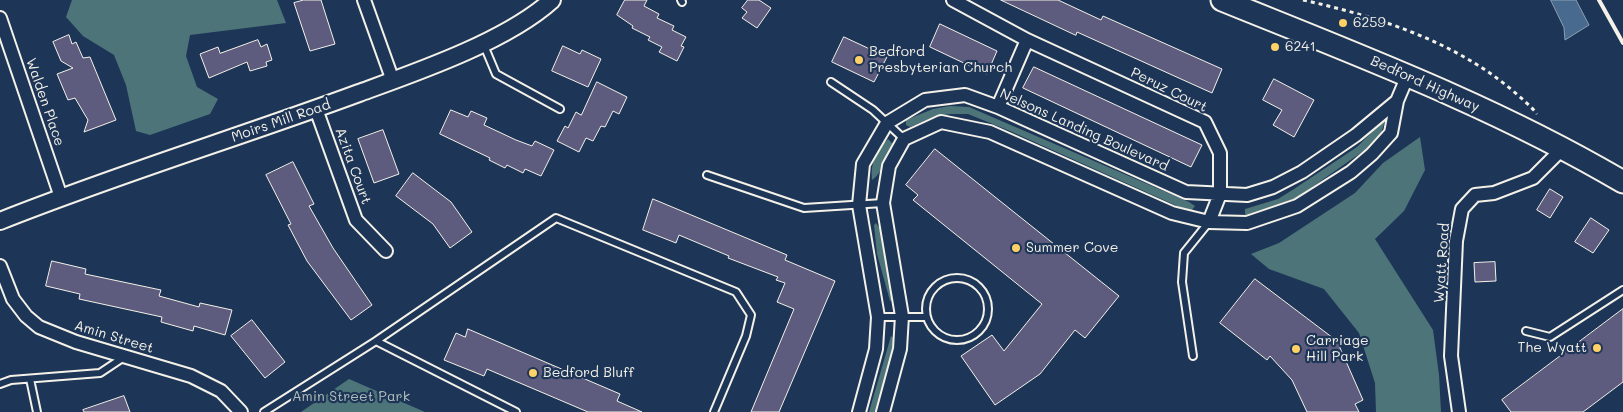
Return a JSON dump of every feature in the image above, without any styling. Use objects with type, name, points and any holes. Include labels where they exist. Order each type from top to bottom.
[{"type":"main road","name":"Bedford Highway","points":[[1222,0],[1408,75],[1564,147],[1623,182]]},
{"type":"street","points":[[364,0],[393,81]]},
{"type":"street","name":"Peruz Court","points":[[953,0],[1027,40],[1205,122],[1220,153],[1220,194],[1209,222]]},
{"type":"street","name":"Moirs Mill Road","points":[[0,220],[393,81],[483,42],[545,4]]},
{"type":"street","name":"Walden Place","points":[[0,18],[61,197]]},
{"type":"street","points":[[998,107],[1027,40]]},
{"type":"street","name":"Nelsons Landing Boulevard","points":[[904,139],[941,122],[990,132],[1172,214],[1209,222],[1247,222],[1297,206],[1351,172],[1372,154],[1391,133],[1397,101],[1408,75]]},
{"type":"street","name":"Nelsons Landing Boulevard","points":[[859,412],[876,348],[878,317],[859,205],[863,164],[887,123],[925,100],[965,95],[998,107],[1186,192],[1247,195],[1273,187],[1302,172],[1356,135],[1397,101]]},
{"type":"street","name":"Azita Court","points":[[316,109],[356,220],[386,252]]},
{"type":"street","points":[[883,412],[900,349],[902,316],[883,203],[889,166],[904,139]]},
{"type":"street","name":"Wyatt Road","points":[[1459,412],[1452,356],[1456,241],[1462,209],[1475,195],[1494,193],[1533,178],[1564,147]]},
{"type":"street","name":"Amin Street","points":[[0,266],[13,299],[26,316],[39,327],[76,342],[191,376],[221,391],[241,412]]},
{"type":"lane","points":[[483,42],[496,74],[560,109]]},
{"type":"lane","points":[[831,82],[873,110],[904,139]]},
{"type":"lane","points":[[707,175],[804,208],[883,203]]},
{"type":"lane","points":[[264,412],[376,341],[556,218],[736,292],[751,315],[746,336],[714,412]]},
{"type":"lane","points":[[1193,356],[1182,282],[1184,254],[1209,222]]},
{"type":"lane","points":[[952,279],[972,282],[986,297],[988,306],[983,326],[977,334],[962,340],[947,339],[938,334],[927,317],[926,307],[931,293],[942,282],[952,279]]},
{"type":"lane","points":[[1526,332],[1550,337],[1623,290]]},
{"type":"lane","points":[[878,317],[927,317]]},
{"type":"lane","points":[[376,341],[516,412]]},
{"type":"lane","points":[[0,384],[30,379],[100,373],[124,357]]},
{"type":"lane","points":[[30,379],[37,412]]},
{"type":"path","points":[[1303,0],[1397,26],[1449,47],[1497,78],[1532,108],[1543,121]]},
{"type":"green space","points":[[72,0],[277,0],[286,23],[190,35],[186,56],[197,87],[218,99],[210,114],[150,135],[136,131],[126,85],[114,55],[83,36],[66,17]]},
{"type":"green space","points":[[950,106],[969,107],[1195,206],[1192,210],[1186,210],[968,114],[950,114],[933,117],[910,127],[906,125],[906,120],[933,109]]},
{"type":"green space","points":[[1386,118],[1381,133],[1372,145],[1302,194],[1281,207],[1248,217],[1245,214],[1245,209],[1278,199],[1357,147]]},
{"type":"green space","points":[[1420,137],[1425,170],[1404,211],[1375,239],[1433,330],[1439,375],[1441,412],[1376,412],[1375,383],[1359,333],[1324,289],[1269,269],[1251,254],[1279,243],[1355,193],[1383,163]]},
{"type":"green space","points":[[888,139],[893,144],[882,168],[872,180],[872,168],[875,158],[880,148]]},
{"type":"green space","points":[[876,223],[880,229],[895,300],[890,301],[877,254],[874,225]]},
{"type":"green space","points":[[891,336],[895,339],[877,412],[869,412]]},
{"type":"green space","name":"Amin Street Park","points":[[349,379],[425,412],[301,412]]},
{"type":"water","points":[[1551,0],[1576,0],[1589,25],[1565,40],[1564,28]]},
{"type":"building","points":[[304,0],[321,0],[335,44],[310,51],[294,3]]},
{"type":"building","points":[[625,0],[647,0],[644,6],[659,14],[657,18],[674,26],[672,30],[686,37],[681,46],[684,47],[677,61],[659,52],[662,47],[648,40],[650,37],[632,28],[633,26],[617,15]]},
{"type":"building","points":[[748,0],[759,0],[771,8],[757,28],[742,18],[747,12],[742,8]]},
{"type":"building","points":[[1001,0],[1058,0],[1101,20],[1103,16],[1222,69],[1212,93],[1077,32],[1076,35]]},
{"type":"building","points":[[940,24],[997,51],[987,74],[930,47]]},
{"type":"building","points":[[69,35],[72,44],[76,42],[83,58],[90,57],[116,120],[84,132],[88,120],[75,98],[68,100],[57,74],[73,68],[61,61],[53,42]]},
{"type":"building","name":"Bedford Presbyterian Church","points":[[844,37],[887,57],[874,82],[832,62]]},
{"type":"building","points":[[258,40],[261,47],[267,44],[272,60],[266,62],[267,66],[250,71],[247,62],[209,78],[200,54],[218,47],[220,53]]},
{"type":"building","points":[[563,46],[580,54],[582,50],[601,59],[588,87],[552,71]]},
{"type":"building","points":[[1034,67],[1202,145],[1191,167],[1023,88]]},
{"type":"building","points":[[1274,79],[1314,100],[1294,137],[1273,125],[1282,110],[1263,100]]},
{"type":"building","points":[[597,82],[627,97],[619,114],[613,111],[605,127],[601,126],[593,141],[586,138],[579,152],[557,141],[565,126],[568,128],[576,112],[581,115]]},
{"type":"building","points":[[451,110],[468,117],[471,111],[487,118],[484,125],[532,146],[535,141],[554,150],[541,176],[525,169],[523,173],[507,165],[505,168],[489,160],[490,158],[440,134]]},
{"type":"building","points":[[383,130],[399,174],[374,183],[358,139]]},
{"type":"building","name":"Summer Cove","points":[[935,149],[1119,296],[1085,338],[1075,330],[1040,374],[995,405],[961,356],[992,335],[1004,351],[1042,304],[913,200],[918,195],[906,185]]},
{"type":"building","points":[[293,162],[314,204],[309,206],[333,248],[372,305],[351,320],[307,261],[288,225],[291,224],[266,175]]},
{"type":"building","points":[[413,173],[451,202],[472,232],[450,248],[433,224],[396,196]]},
{"type":"building","points":[[1550,189],[1563,197],[1550,218],[1537,210]]},
{"type":"building","points":[[653,199],[787,255],[785,260],[835,281],[779,412],[751,412],[794,309],[777,302],[785,283],[776,280],[778,277],[728,258],[729,256],[679,235],[676,243],[643,230]]},
{"type":"building","points":[[1591,218],[1609,230],[1593,253],[1575,242]]},
{"type":"building","points":[[52,261],[86,269],[85,274],[161,290],[159,296],[199,307],[200,303],[232,310],[225,335],[194,326],[193,331],[161,322],[162,317],[79,299],[80,294],[46,286]]},
{"type":"building","points":[[1495,262],[1496,281],[1475,282],[1474,263]]},
{"type":"building","name":"Carriage Hill Park","points":[[1255,279],[1337,341],[1363,400],[1355,404],[1359,412],[1307,412],[1292,380],[1270,356],[1267,360],[1220,323]]},
{"type":"building","name":"The Wyatt","points":[[1623,309],[1623,382],[1583,412],[1511,412],[1502,400]]},
{"type":"building","points":[[252,320],[285,362],[265,378],[231,336]]},
{"type":"building","name":"Bedford Bluff","points":[[468,329],[620,394],[617,401],[642,412],[588,412],[487,369],[484,376],[444,360],[456,333],[465,337]]},
{"type":"building","points":[[124,396],[130,412],[84,412],[83,410]]},
{"type":"railway","points":[[1599,0],[1623,43]]},
{"type":"place","name":"6259","points":[[1343,23]]},
{"type":"place","name":"6241","points":[[1275,47]]},
{"type":"place","name":"Bedford Presbyterian Church","points":[[859,60]]},
{"type":"place","name":"Summer Cove","points":[[1016,248]]},
{"type":"place","name":"The Wyatt","points":[[1597,348]]},
{"type":"place","name":"Carriage Hill Park","points":[[1296,349]]},
{"type":"place","name":"Bedford Bluff","points":[[533,373]]}]
